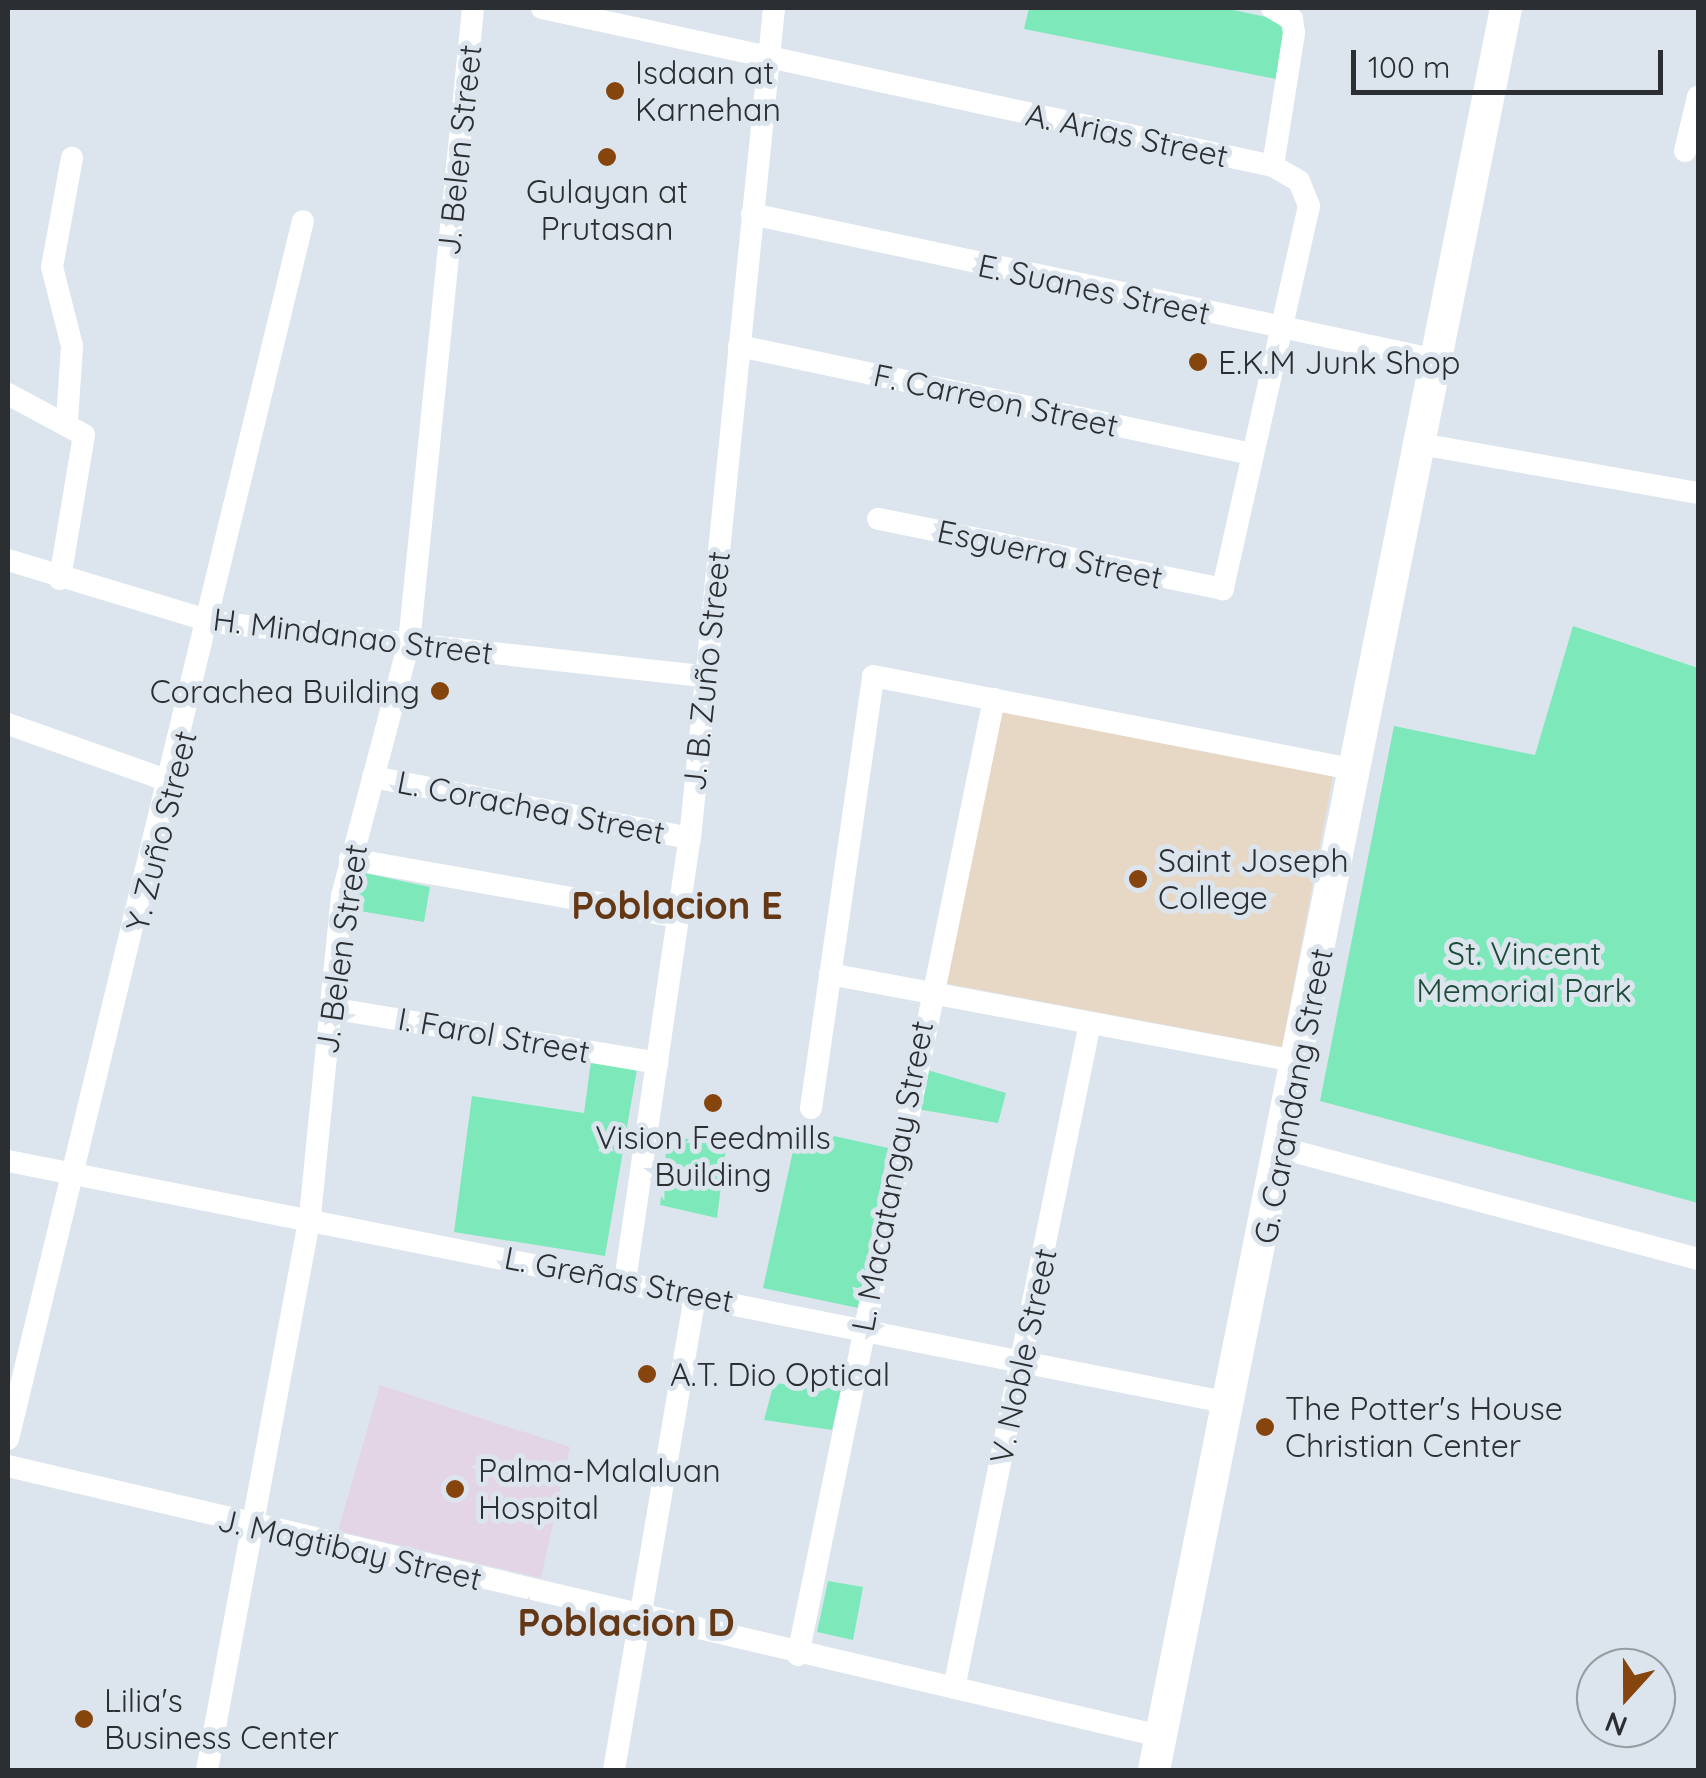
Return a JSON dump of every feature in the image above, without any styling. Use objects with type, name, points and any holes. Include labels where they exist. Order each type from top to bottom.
[{"type":"main road","name":"G. Carandang Street","points":[[1154,1770],[1285,1148],[1506,8]]},
{"type":"street","name":"J. Belen Street","points":[[207,1770],[310,1216],[330,1008],[350,859],[409,643],[473,8]]},
{"type":"street","name":"A. Arias Street","points":[[542,8],[1272,166],[1300,181],[1309,206],[1223,589]]},
{"type":"street","name":"J. B. Zuño Street","points":[[625,1281],[690,838],[774,8]]},
{"type":"street","points":[[1272,166],[1288,11]]},
{"type":"street","points":[[1686,151],[1698,97]]},
{"type":"street","points":[[68,420],[72,346],[52,267],[72,158]]},
{"type":"street","name":"E. Suanes Street","points":[[752,214],[1281,330],[1437,360]]},
{"type":"street","name":"Y. Zuño Street","points":[[8,1439],[78,1176],[213,622],[303,221]]},
{"type":"street","name":"F. Carreon Street","points":[[740,346],[1252,454]]},
{"type":"street","points":[[8,394],[68,420],[84,435],[85,455],[60,579]]},
{"type":"street","points":[[1420,444],[1698,492]]},
{"type":"street","name":"Esguerra Street","points":[[878,519],[1223,589]]},
{"type":"street","name":"H. Mindanao Street","points":[[8,560],[60,579],[213,622],[706,676]]},
{"type":"street","points":[[810,1108],[873,676],[1358,770]]},
{"type":"street","name":"L. Macatangay Street","points":[[798,1655],[928,991],[994,699]]},
{"type":"street","points":[[8,724],[172,782]]},
{"type":"street","name":"L. Corachea Street","points":[[373,777],[690,838]]},
{"type":"street","points":[[350,859],[678,917]]},
{"type":"street","points":[[830,974],[1302,1062]]},
{"type":"street","name":"I. Farol Street","points":[[330,1008],[658,1063]]},
{"type":"street","name":"V. Noble Street","points":[[954,1688],[1090,1024]]},
{"type":"street","points":[[1285,1148],[1698,1259]]},
{"type":"street","name":"L. Greñas Street","points":[[8,1161],[310,1216],[1023,1358],[1229,1403]]},
{"type":"street","points":[[614,1770],[634,1614],[695,1295]]},
{"type":"street","name":"J. Magtibay Street","points":[[8,1466],[253,1528],[1160,1736]]},
{"type":"shaded area","name":"Saint Joseph College","points":[[1000,710],[1333,776],[1282,1047],[938,982]]},
{"type":"shaded area","name":"Palma-Malaluan Hospital","points":[[380,1385],[570,1447],[541,1578],[338,1531]]},
{"type":"green space","points":[[1029,8],[1224,8],[1271,18],[1286,31],[1276,79],[1024,29]]},
{"type":"green space","name":"St. Vincent Memorial Park","points":[[1573,626],[1698,668],[1698,1203],[1320,1101],[1394,726],[1535,755]]},
{"type":"green space","points":[[360,872],[430,887],[424,922],[354,910]]},
{"type":"green space","points":[[591,1061],[637,1069],[605,1256],[454,1232],[472,1096],[584,1113]]},
{"type":"green space","points":[[924,1069],[1006,1093],[998,1123],[917,1109]]},
{"type":"green space","points":[[798,1128],[888,1148],[858,1308],[763,1288]]},
{"type":"green space","points":[[668,1135],[726,1147],[717,1218],[660,1205]]},
{"type":"green space","points":[[774,1383],[841,1389],[832,1430],[764,1420]]},
{"type":"green space","points":[[828,1581],[863,1587],[853,1640],[817,1632]]},
{"type":"place","name":"Isdaan at Karnehan","points":[[615,91]]},
{"type":"place","name":"Gulayan at Prutasan","points":[[607,157]]},
{"type":"place","name":"E.K.M Junk Shop","points":[[1198,362]]},
{"type":"place","name":"Corachea Building","points":[[440,691]]},
{"type":"place","name":"Saint Joseph College","points":[[1138,879]]},
{"type":"place","name":"Vision Feedmills Building","points":[[713,1103]]},
{"type":"place","name":"A.T. Dio Optical","points":[[647,1374]]},
{"type":"place","name":"The Potter's House Christian Center","points":[[1265,1427]]},
{"type":"place","name":"Palma-Malaluan Hospital","points":[[455,1489]]},
{"type":"place","name":"Lilia's Business Center","points":[[84,1719]]},
{"type":"district","name":"Poblacion E","points":[[677,906]]},
{"type":"district","name":"Poblacion D","points":[[626,1623]]}]
